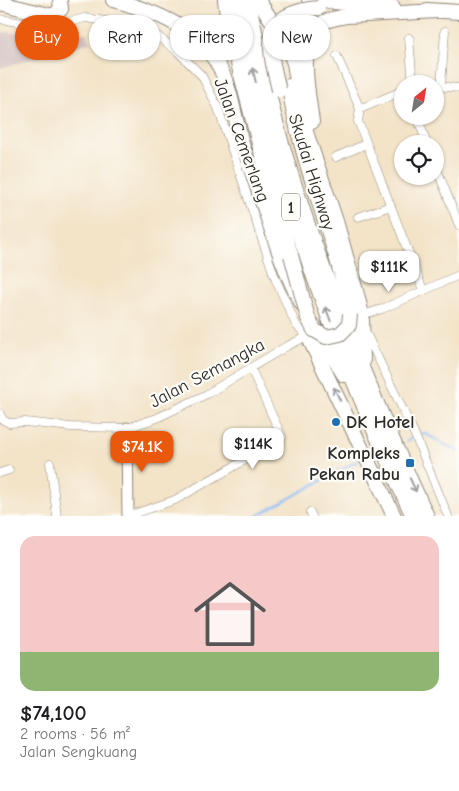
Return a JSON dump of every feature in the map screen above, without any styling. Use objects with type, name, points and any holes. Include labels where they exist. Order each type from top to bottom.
[{"type":"highway","points":[[0,4],[54,16],[61,9],[60,0]]},
{"type":"highway","points":[[113,0],[146,8],[168,18],[192,35],[213,58],[226,83],[241,142],[289,281],[363,408]]},
{"type":"highway","points":[[129,0],[147,3],[170,12],[197,29],[221,54],[238,88],[251,124],[308,318],[314,330],[326,336],[337,335],[358,319]]},
{"type":"highway","points":[[225,0],[228,22],[251,124]]},
{"type":"highway","name":"Skudai Highway","points":[[235,0],[276,159],[316,281],[363,408],[413,516]]},
{"type":"highway","points":[[249,0],[285,64],[293,116],[335,254],[358,319]]},
{"type":"highway","name":"Skudai Highway","points":[[249,0],[281,142],[317,251],[364,377],[427,516]]},
{"type":"highway","points":[[258,0],[285,41],[294,63],[305,129],[351,270],[364,377]]},
{"type":"highway","points":[[358,319],[304,178],[272,62],[270,43],[272,32],[278,24],[298,10],[316,3],[459,12]]},
{"type":"highway","points":[[316,158],[307,64],[308,49],[313,35],[321,24],[333,18],[346,16],[437,11]]},
{"type":"highway","points":[[308,336],[322,340]]},
{"type":"highway","points":[[308,336],[369,460],[394,516]]},
{"type":"street","points":[[64,0],[69,15]]},
{"type":"street","name":"Jalan Cemerlang","points":[[0,19],[15,22]]},
{"type":"street","name":"Jalan Cemerlang","points":[[79,19],[104,19],[156,35],[177,51],[202,76],[215,100],[278,285],[296,325],[308,336]]},
{"type":"street","points":[[440,75],[446,31]]},
{"type":"street","points":[[409,38],[412,75]]},
{"type":"street","points":[[337,56],[359,111],[358,121],[366,144],[423,290]]},
{"type":"street","points":[[444,87],[459,88]]},
{"type":"street","points":[[359,111],[394,94]]},
{"type":"street","points":[[336,157],[366,144]]},
{"type":"street","points":[[443,185],[459,225]]},
{"type":"street","points":[[358,217],[391,206]]},
{"type":"street","points":[[380,275],[412,262]]},
{"type":"street","points":[[448,516],[414,433],[358,319],[459,275]]},
{"type":"street","name":"Jalan Semangka","points":[[0,414],[3,420],[9,423],[25,422],[71,427],[127,428],[158,418],[251,369],[284,348],[308,336]]},
{"type":"street","points":[[127,428],[128,516],[175,500],[280,440],[282,437],[278,426],[251,369]]},
{"type":"street","points":[[50,463],[57,516]]},
{"type":"street","points":[[0,472],[9,470]]},
{"type":"shaded area","points":[[0,32],[15,33],[15,60],[28,60],[0,68]]},
{"type":"shaded area","points":[[86,33],[89,43],[79,45],[79,34]]},
{"type":"waterway","points":[[417,436],[424,433],[459,452]]},
{"type":"waterway","points":[[407,441],[413,438]]},
{"type":"waterway","points":[[257,516],[359,460]]},
{"type":"place","name":"DK Hotel","points":[[336,422]]},
{"type":"place","name":"Kompleks Pekan Rabu","points":[[410,463]]}]
